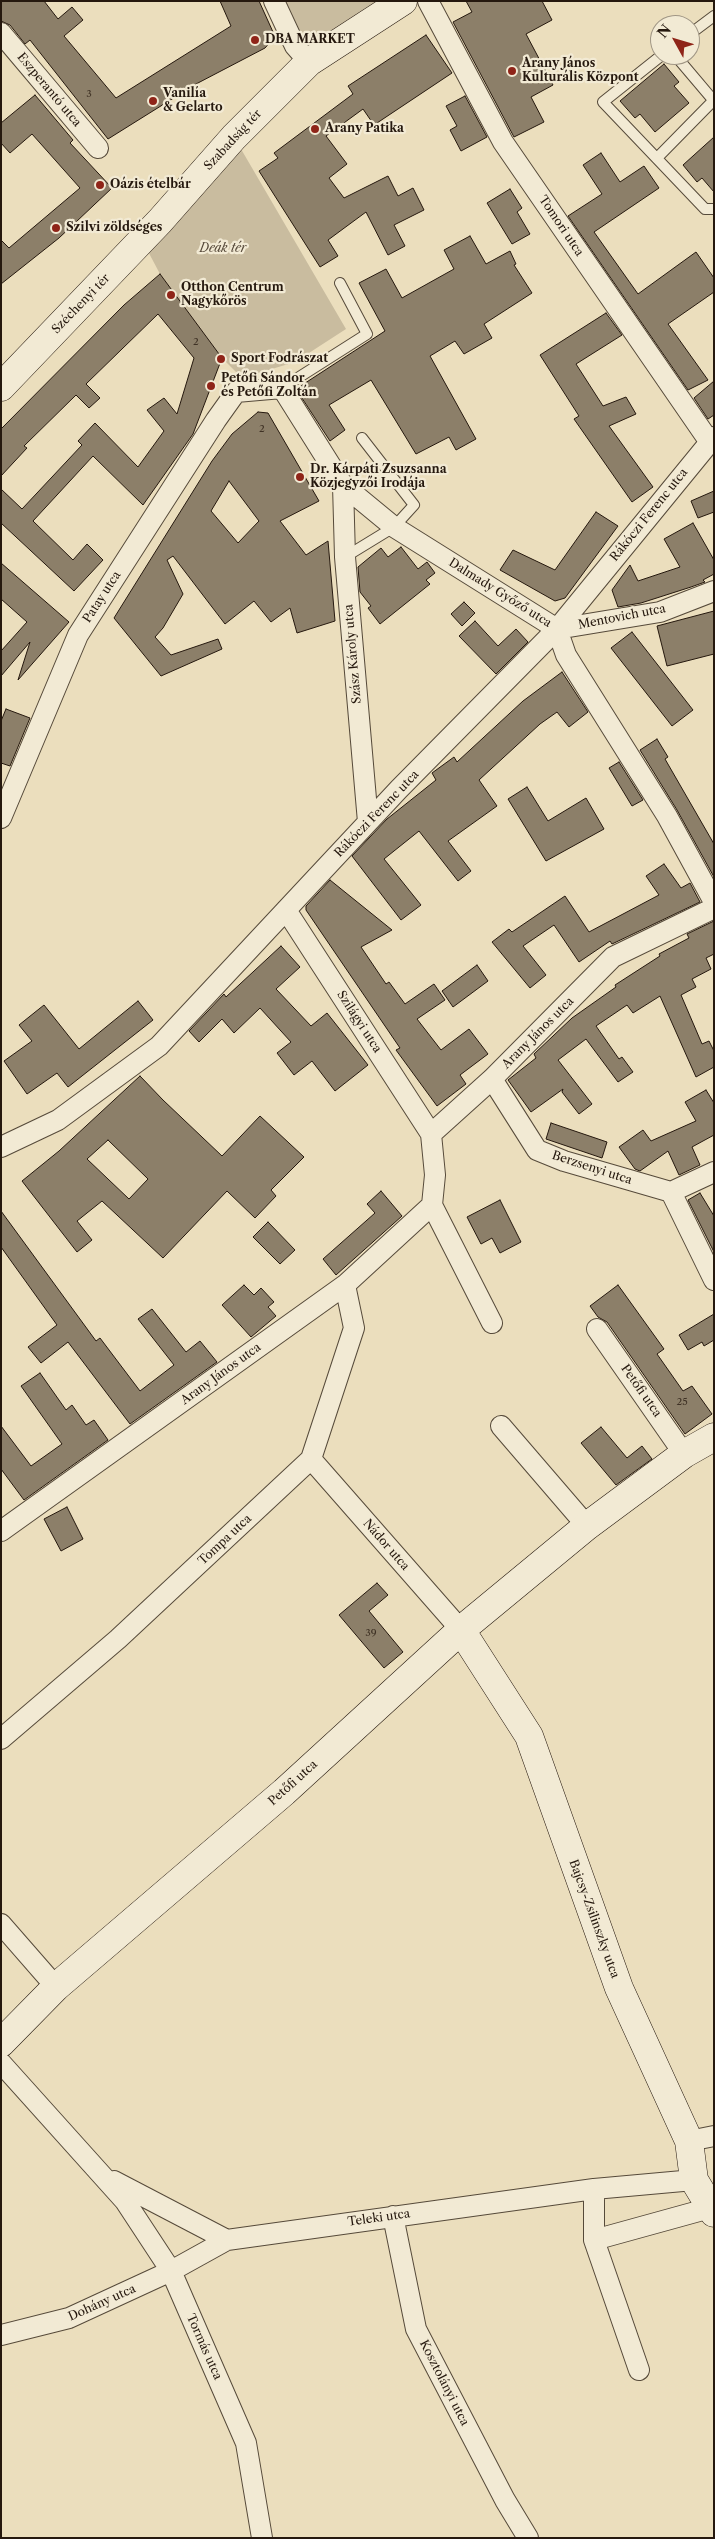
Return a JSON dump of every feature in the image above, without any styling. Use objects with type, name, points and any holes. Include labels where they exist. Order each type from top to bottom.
[{"type":"street","points":[[274,1],[294,46],[309,62]]},
{"type":"street","name":"Szabadság tér","points":[[160,220],[234,137],[309,62],[403,1]]},
{"type":"street","name":"Tomori utca","points":[[434,3],[503,142],[711,439]]},
{"type":"street","name":"Eszperantó utca","points":[[1,33],[98,148]]},
{"type":"street","name":"Széchenyi tér","points":[[1,387],[160,220]]},
{"type":"street","name":"Patay utca","points":[[1,818],[78,635],[236,392],[282,388]]},
{"type":"street","name":"Dalmady Győző utca","points":[[282,388],[343,485],[394,527],[557,628],[566,655],[667,816],[714,902]]},
{"type":"street","name":"Rákóczi Ferenc utca","points":[[1,1146],[58,1120],[159,1046],[368,822],[557,628],[711,439]]},
{"type":"street","name":"Szász Károly utca","points":[[343,485],[345,557],[368,822]]},
{"type":"street","name":"Mentovich utca","points":[[557,628],[660,612],[714,591]]},
{"type":"street","name":"Arany János utca","points":[[431,1134],[492,1079],[613,957],[714,908]]},
{"type":"street","name":"Szilágyi utca","points":[[286,910],[431,1134]]},
{"type":"street","name":"Berzsenyi utca","points":[[492,1079],[537,1150],[564,1161],[671,1192]]},
{"type":"street","points":[[431,1134],[435,1175],[432,1205],[492,1323]]},
{"type":"street","points":[[714,1172],[671,1192],[714,1280]]},
{"type":"street","name":"Arany János utca","points":[[1,1531],[346,1284],[432,1205]]},
{"type":"street","name":"Tompa utca","points":[[1,1739],[118,1640],[311,1460],[354,1328],[346,1284]]},
{"type":"street","name":"Petőfi utca","points":[[597,1329],[684,1454]]},
{"type":"street","points":[[501,1426],[587,1526]]},
{"type":"street","name":"Petőfi utca","points":[[1,2043],[56,1987],[284,1792],[461,1630],[587,1526],[684,1454],[714,1437]]},
{"type":"street","name":"Nádor utca","points":[[311,1460],[461,1630]]},
{"type":"street","name":"Bajcsy-Zsilinszky utca","points":[[461,1630],[529,1736],[619,1988],[701,2139],[694,2180],[712,2211]]},
{"type":"street","points":[[1,1924],[56,1987]]},
{"type":"street","name":"Tormás utca","points":[[1,2063],[125,2201],[171,2271],[246,2443],[262,2538]]},
{"type":"street","name":"Tormás utca","points":[[102,2175],[227,2240]]},
{"type":"street","name":"Teleki utca","points":[[171,2271],[227,2240],[594,2190],[694,2180]]},
{"type":"street","points":[[594,2190],[594,2240],[639,2370]]},
{"type":"street","points":[[594,2240],[712,2211]]},
{"type":"street","name":"Kosztolányi utca","points":[[393,2216],[416,2329],[505,2500],[528,2538]]},
{"type":"street","name":"Dohány utca","points":[[1,2335],[69,2318],[171,2271]]},
{"type":"lane","points":[[700,26],[714,16]]},
{"type":"lane","points":[[650,65],[603,102],[705,209],[714,209]]},
{"type":"lane","points":[[658,158],[714,101],[683,65]]},
{"type":"lane","points":[[282,388],[367,334],[340,283]]},
{"type":"lane","points":[[345,557],[394,527],[414,505],[362,438]]},
{"type":"green space","points":[[274,1],[403,1],[309,62]]},
{"type":"green space","name":"Deák tér","points":[[234,137],[346,329],[295,362],[242,378],[222,358],[160,274],[142,240]]},
{"type":"building","points":[[1,1],[44,1],[58,19],[72,7],[83,20],[64,36],[116,98],[231,26],[220,1],[259,1],[273,32],[273,39],[265,48],[196,84],[108,139],[30,40],[25,44],[10,25],[1,21]]},
{"type":"building","name":"Arany János Kulturális Központ","points":[[466,1],[542,1],[552,20],[526,34],[553,85],[531,97],[544,122],[514,137],[453,22],[472,12]]},
{"type":"building","points":[[426,35],[452,73],[374,125],[363,109],[326,136],[347,164],[329,178],[344,198],[388,176],[398,196],[413,188],[424,210],[394,225],[405,246],[388,255],[366,212],[328,240],[338,256],[320,267],[259,171],[278,158],[274,153],[353,94],[348,86]]},
{"type":"building","points":[[665,65],[679,82],[674,86],[689,103],[655,132],[640,114],[635,118],[620,101]]},
{"type":"building","points":[[35,95],[73,140],[70,143],[112,188],[59,238],[1,284],[1,240],[9,248],[80,188],[32,134],[10,153],[1,143],[1,123]]},
{"type":"building","points":[[465,96],[487,137],[461,151],[450,130],[457,126],[446,106]]},
{"type":"building","points":[[714,137],[714,192],[702,178],[697,182],[683,165]]},
{"type":"building","points":[[601,153],[620,182],[644,166],[659,188],[594,232],[638,294],[696,252],[714,278],[714,292],[668,324],[708,380],[688,390],[568,216],[602,194],[583,165]]},
{"type":"building","points":[[510,189],[522,208],[517,212],[530,234],[512,244],[487,203]]},
{"type":"building","points":[[470,236],[486,264],[510,251],[516,264],[514,265],[532,293],[484,324],[492,338],[464,354],[455,341],[430,356],[476,439],[456,450],[449,437],[416,454],[371,380],[329,405],[345,430],[330,441],[296,389],[385,331],[359,283],[386,269],[402,298],[454,269],[444,250]]},
{"type":"building","points":[[160,274],[222,358],[193,434],[143,505],[93,456],[33,521],[73,560],[87,544],[103,560],[74,591],[1,523],[1,489],[22,509],[82,445],[78,441],[95,423],[138,467],[164,431],[147,410],[164,398],[177,414],[194,358],[158,314],[86,384],[100,398],[89,408],[76,395],[24,446],[27,448],[1,476],[1,429],[124,305]]},
{"type":"building","points":[[606,313],[622,335],[576,364],[603,406],[626,397],[636,414],[609,426],[653,487],[632,502],[574,419],[579,416],[540,355]]},
{"type":"building","points":[[714,381],[714,415],[708,419],[694,398]]},
{"type":"building","points":[[258,412],[268,413],[319,501],[280,521],[306,555],[328,541],[335,621],[297,633],[290,608],[271,622],[254,601],[225,624],[173,556],[167,560],[183,594],[163,628],[155,637],[171,655],[218,639],[222,649],[161,676],[114,618],[212,461],[232,434]],"holes":[[[229,481],[259,521],[238,543],[211,511]]]},
{"type":"building","points":[[714,491],[714,512],[698,518],[691,501]]},
{"type":"building","points":[[596,512],[618,526],[565,598],[555,601],[500,570],[513,550],[555,570]]},
{"type":"building","points":[[693,523],[714,560],[714,574],[703,580],[705,582],[691,587],[641,603],[618,607],[612,590],[630,565],[638,581],[680,567],[664,539]]},
{"type":"building","points":[[401,547],[418,569],[427,562],[435,573],[426,580],[430,584],[380,624],[368,608],[371,606],[360,592],[358,567],[381,548],[388,557]]},
{"type":"building","points":[[1,563],[69,622],[18,680],[30,642],[1,676],[1,651],[27,622],[1,599]]},
{"type":"building","points":[[464,602],[475,613],[462,626],[451,614]]},
{"type":"building","points":[[714,611],[714,654],[667,666],[657,626]]},
{"type":"building","points":[[475,621],[498,646],[516,629],[528,642],[496,674],[459,636]]},
{"type":"building","points":[[632,632],[693,710],[672,726],[611,648]]},
{"type":"building","points":[[562,672],[588,712],[569,727],[557,712],[540,724],[479,780],[497,806],[448,841],[471,871],[458,881],[419,831],[384,859],[421,905],[401,920],[352,856],[387,819],[436,780],[432,773],[454,757],[457,762],[523,701]]},
{"type":"building","points":[[6,709],[30,718],[10,766],[1,763],[1,721]]},
{"type":"building","points":[[657,739],[668,757],[665,759],[714,844],[714,877],[677,810],[640,750]]},
{"type":"building","points":[[619,762],[643,800],[632,806],[609,768]]},
{"type":"building","points":[[527,787],[548,821],[586,798],[604,829],[546,861],[508,799]]},
{"type":"building","points":[[664,864],[681,888],[690,883],[700,902],[612,944],[610,941],[579,962],[554,925],[523,946],[546,975],[530,988],[492,942],[509,929],[512,932],[565,896],[589,932],[659,895],[646,876]]},
{"type":"building","points":[[330,880],[392,930],[361,947],[386,984],[389,982],[405,1004],[434,984],[445,1000],[417,1019],[441,1050],[469,1029],[488,1054],[460,1075],[466,1084],[437,1106],[396,1050],[400,1048],[306,910],[306,906]]},
{"type":"building","points":[[714,921],[714,954],[706,958],[711,969],[692,979],[696,987],[681,995],[702,1044],[709,1041],[714,1051],[714,1067],[696,1077],[660,996],[633,1013],[627,1005],[596,1026],[619,1059],[622,1057],[633,1072],[618,1082],[586,1039],[558,1060],[592,1104],[579,1114],[562,1092],[563,1089],[531,1112],[508,1080],[536,1058],[534,1054],[572,1018],[616,987],[615,985],[660,956],[659,954],[689,938],[687,934]]},
{"type":"building","points":[[281,946],[300,967],[276,989],[311,1026],[327,1013],[368,1065],[335,1091],[312,1061],[294,1075],[277,1053],[291,1042],[260,1008],[234,1033],[222,1019],[199,1042],[189,1031],[224,994],[226,997]]},
{"type":"building","points":[[477,965],[488,981],[453,1007],[442,991]]},
{"type":"building","points":[[138,1001],[153,1020],[68,1087],[57,1073],[27,1094],[4,1061],[32,1041],[19,1025],[44,1005],[79,1049]]},
{"type":"building","points":[[140,1076],[222,1156],[260,1116],[304,1157],[271,1190],[276,1196],[255,1218],[227,1191],[163,1258],[102,1201],[77,1221],[92,1240],[77,1252],[22,1181],[59,1151]],"holes":[[[108,1140],[148,1179],[129,1199],[87,1159]]]},
{"type":"building","points":[[706,1090],[714,1103],[714,1135],[692,1147],[700,1165],[679,1175],[668,1151],[640,1171],[635,1169],[619,1147],[643,1130],[651,1141],[696,1121],[685,1102]]},
{"type":"building","points":[[551,1123],[607,1142],[602,1158],[546,1139]]},
{"type":"building","points":[[381,1191],[402,1216],[336,1275],[323,1259],[375,1213],[367,1204]]},
{"type":"building","points":[[700,1193],[714,1216],[714,1252],[688,1200]]},
{"type":"building","points":[[500,1200],[521,1242],[500,1253],[492,1238],[481,1244],[467,1217]]},
{"type":"building","points":[[1,1211],[96,1341],[100,1338],[140,1391],[174,1365],[138,1319],[152,1309],[186,1352],[200,1341],[217,1362],[130,1424],[68,1342],[41,1363],[28,1347],[57,1325],[1,1247]]},
{"type":"building","points":[[268,1222],[295,1250],[280,1264],[253,1237]]},
{"type":"building","points":[[244,1285],[254,1295],[261,1288],[274,1302],[268,1307],[276,1316],[251,1337],[222,1305]]},
{"type":"building","points":[[618,1285],[664,1349],[657,1354],[683,1391],[692,1386],[712,1414],[685,1434],[607,1322],[598,1317],[590,1306]]},
{"type":"building","points":[[714,1314],[714,1340],[704,1346],[702,1342],[688,1350],[679,1335]]},
{"type":"building","points":[[40,1373],[66,1410],[72,1405],[86,1425],[94,1420],[108,1440],[24,1500],[1,1469],[1,1426],[31,1466],[62,1444],[21,1386]]},
{"type":"building","points":[[601,1427],[627,1458],[642,1446],[652,1459],[616,1485],[581,1443]]},
{"type":"building","points":[[67,1507],[83,1539],[61,1551],[44,1519]]},
{"type":"building","points":[[377,1583],[388,1595],[369,1611],[403,1652],[384,1668],[339,1615]]},
{"type":"place","name":"DBA MARKET","points":[[255,40]]},
{"type":"place","name":"Arany János Kulturális Központ","points":[[512,71]]},
{"type":"place","name":"Vanilía & Gelarto","points":[[153,101]]},
{"type":"place","name":"Arany Patika","points":[[315,129]]},
{"type":"place","name":"Oázis ételbár","points":[[100,185]]},
{"type":"place","name":"Szilvi zöldséges","points":[[56,228]]},
{"type":"place","name":"Otthon Centrum Nagykőrös","points":[[171,295]]},
{"type":"place","name":"Sport Fodrászat","points":[[221,359]]},
{"type":"place","name":"Petőfi Sándor és Petőfi Zoltán","points":[[211,386]]},
{"type":"place","name":"Dr. Kárpáti Zsuzsanna Közjegyzői Irodája","points":[[300,477]]}]
